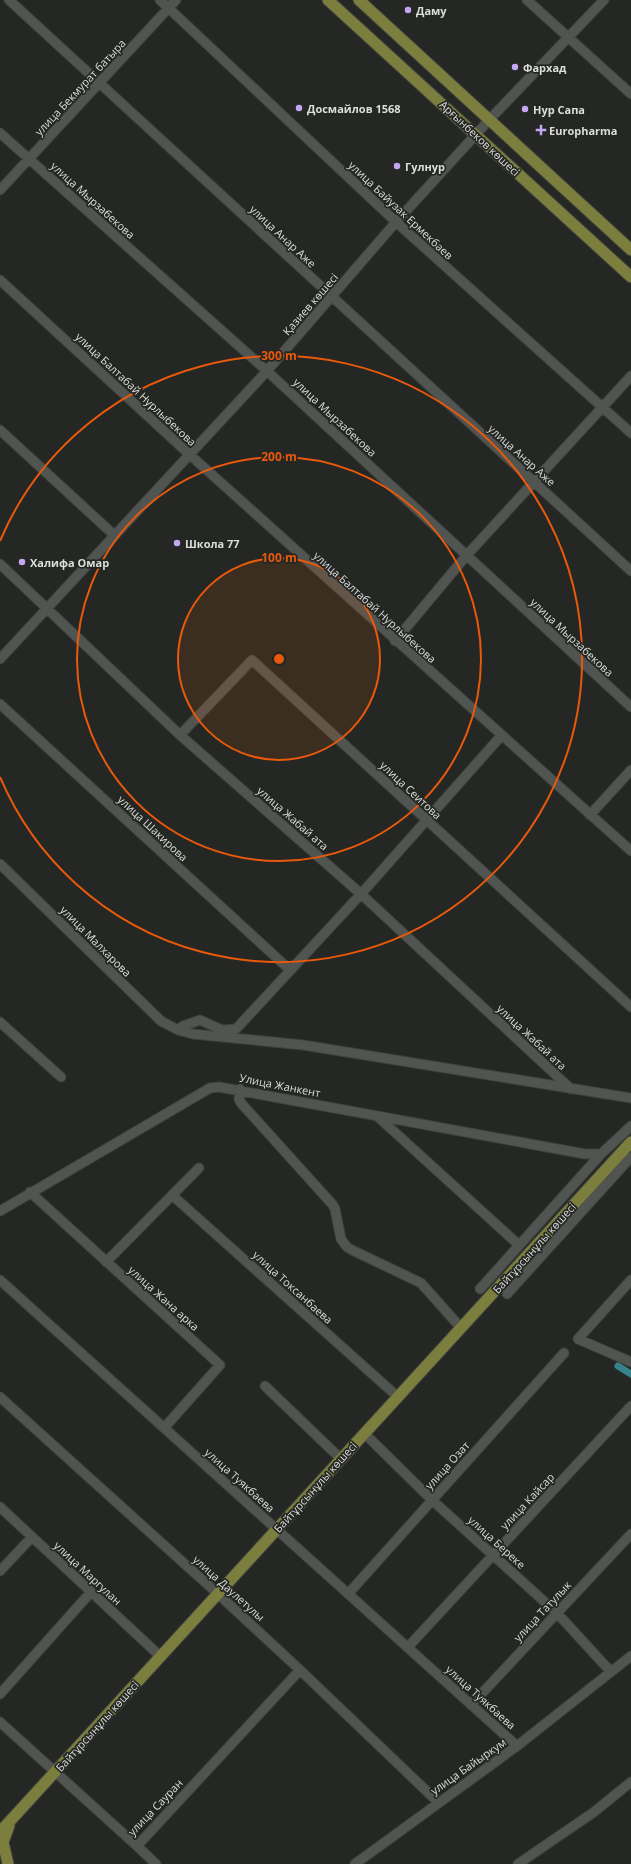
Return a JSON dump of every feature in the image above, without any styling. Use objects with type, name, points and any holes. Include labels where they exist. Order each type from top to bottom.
[{"type":"main road","name":"Арғынбеков көшесі","points":[[328,0],[631,277]]},
{"type":"main road","name":"Арғынбеков көшесі","points":[[359,0],[631,250]]},
{"type":"main road","name":"Байтұрсынұлы көшесі","points":[[0,1832],[631,1142]]},
{"type":"main road","points":[[8,1864],[3,1842],[5,1834],[15,1815]]},
{"type":"street","name":"улица Анар Аже","points":[[9,0],[631,571]]},
{"type":"street","name":"улица Байузак Ермекбаев","points":[[160,0],[396,222],[631,433]]},
{"type":"street","name":"улица Бекмурат батыра","points":[[0,190],[100,84],[176,0]]},
{"type":"street","points":[[527,0],[631,94]]},
{"type":"street","name":"Қазиев көшесі","points":[[0,659],[267,371],[396,222],[476,134],[604,0]]},
{"type":"street","name":"улица Мырзабекова","points":[[0,133],[267,371],[631,707]]},
{"type":"street","name":"улица Балтабай Нурлыбекова","points":[[0,280],[395,641],[631,851]]},
{"type":"street","points":[[395,641],[466,556],[631,376]]},
{"type":"street","points":[[0,430],[114,535]]},
{"type":"street","name":"улица Жабай ата","points":[[0,564],[180,735],[361,894],[571,1089]]},
{"type":"street","name":"улица Сеитова","points":[[180,735],[252,660],[631,1007]]},
{"type":"street","name":"улица Шакирова","points":[[0,704],[290,970]]},
{"type":"street","points":[[178,1030],[187,1024],[200,1020],[222,1030],[236,1029],[361,894],[501,736]]},
{"type":"street","points":[[590,815],[631,770]]},
{"type":"street","name":"улица Малхарова","points":[[0,864],[147,1008],[161,1021],[178,1030],[193,1034],[303,1045],[631,1098]]},
{"type":"street","points":[[0,1022],[61,1077]]},
{"type":"street","name":"Улица Жанкент","points":[[0,1211],[30,1192],[210,1088],[219,1087],[240,1089],[378,1117],[585,1154],[600,1154]]},
{"type":"street","points":[[240,1089],[239,1098],[241,1103],[333,1205],[343,1243],[352,1250],[421,1284],[461,1328]]},
{"type":"street","points":[[378,1117],[519,1245]]},
{"type":"street","points":[[480,1289],[600,1154],[631,1126]]},
{"type":"street","points":[[507,1294],[631,1157]]},
{"type":"street","points":[[106,1262],[199,1168]]},
{"type":"street","name":"улица Жана арка","points":[[30,1192],[220,1365],[164,1428]]},
{"type":"street","name":"улица Токсанбаева","points":[[172,1195],[398,1397]]},
{"type":"street","name":"улица Туякбаева","points":[[0,1280],[517,1746]]},
{"type":"street","points":[[631,1280],[578,1339],[631,1362]]},
{"type":"street","name":"улица Озат","points":[[348,1594],[564,1353]]},
{"type":"street","points":[[265,1386],[341,1459]]},
{"type":"street","name":"улица Даулетулы","points":[[0,1397],[218,1594],[438,1802]]},
{"type":"street","name":"улица Кайсар","points":[[408,1647],[631,1406]]},
{"type":"street","name":"улица Береке","points":[[364,1433],[432,1500],[558,1613],[611,1672]]},
{"type":"street","name":"улица Маргулан","points":[[0,1507],[160,1656]]},
{"type":"street","name":"улица Татулык","points":[[471,1705],[631,1534]]},
{"type":"street","points":[[0,1571],[32,1537]]},
{"type":"street","points":[[0,1694],[91,1592]]},
{"type":"street","name":"улица Байыркум","points":[[355,1864],[438,1802],[517,1746],[631,1656]]},
{"type":"street","name":"улица Сауран","points":[[0,1722],[137,1846],[300,1670]]},
{"type":"street","points":[[518,1864],[594,1812],[631,1782]]},
{"type":"street","points":[[137,1846],[156,1864]]},
{"type":"waterway","points":[[618,1366],[631,1374]]},
{"type":"place","name":"Даму","points":[[408,10]]},
{"type":"place","name":"Фархад","points":[[515,67]]},
{"type":"place","name":"Досмайлов 1568","points":[[299,108]]},
{"type":"place","name":"Нур Сапа","points":[[525,109]]},
{"type":"place","name":"Europharma","points":[[541,130]]},
{"type":"place","name":"Гулнур","points":[[397,166]]},
{"type":"place","name":"Школа 77","points":[[177,543]]},
{"type":"place","name":"Халифа Омар","points":[[22,562]]}]
